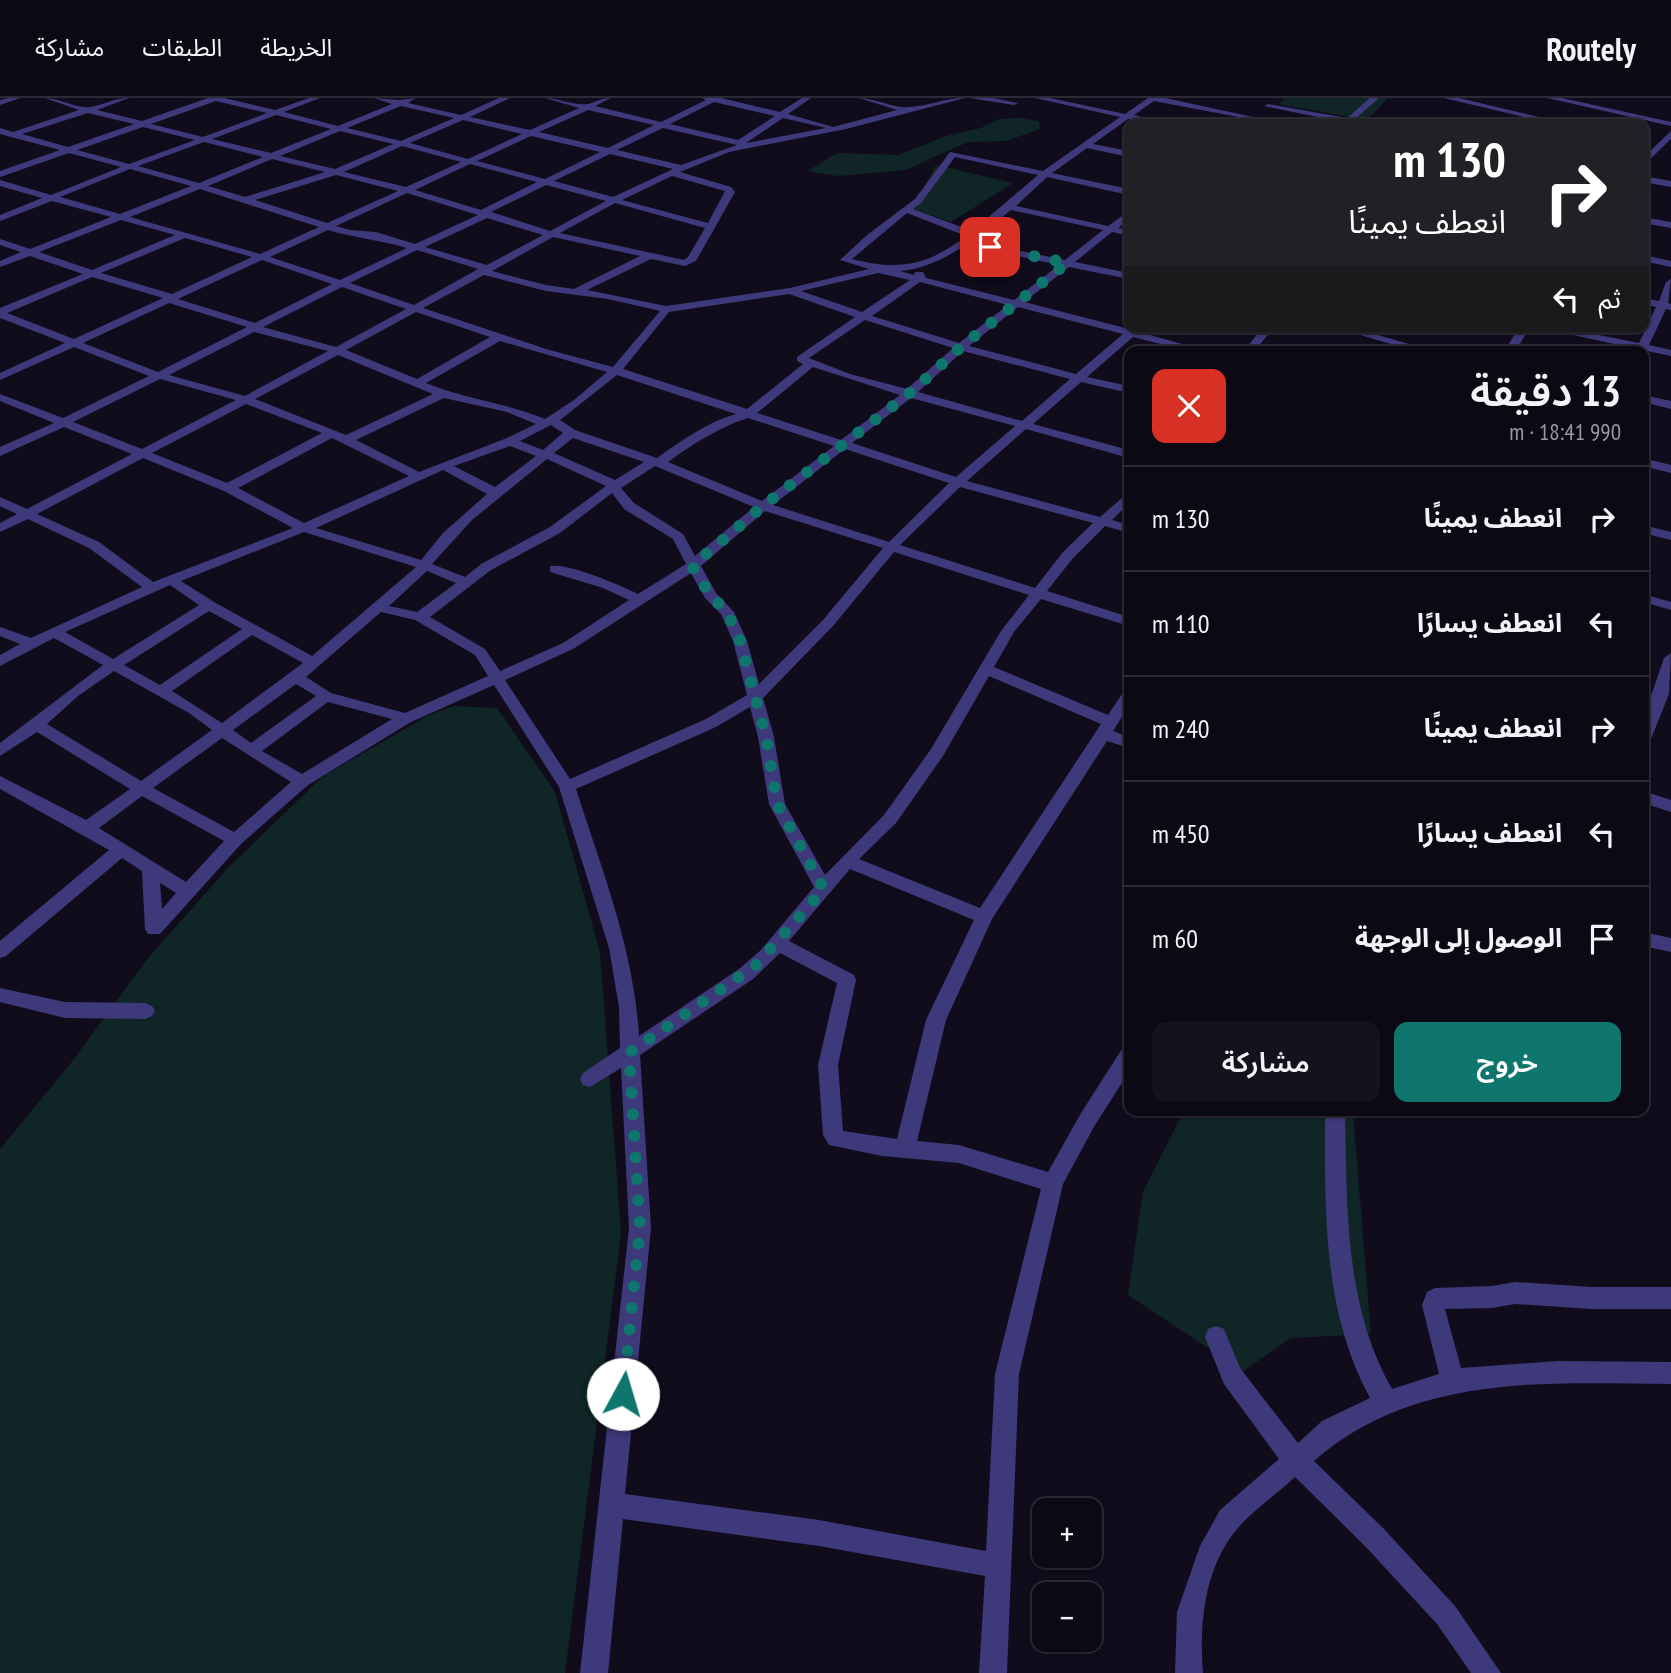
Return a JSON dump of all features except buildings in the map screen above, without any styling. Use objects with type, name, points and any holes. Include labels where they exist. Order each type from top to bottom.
[{"type":"street","points":[[0,103],[16,98]]},
{"type":"street","points":[[49,98],[87,110],[406,190],[551,234],[675,262],[689,261],[730,190],[677,171],[609,152],[378,98]]},
{"type":"street","points":[[62,102],[72,98]]},
{"type":"street","points":[[0,139],[125,98]]},
{"type":"street","points":[[0,174],[215,98],[400,143],[541,183],[710,226]]},
{"type":"street","points":[[0,218],[128,167],[316,98]]},
{"type":"street","points":[[0,264],[200,186],[412,98]]},
{"type":"street","points":[[246,200],[336,172],[506,98]]},
{"type":"street","points":[[549,98],[745,144]]},
{"type":"street","points":[[0,377],[258,256],[607,98]]},
{"type":"street","points":[[745,144],[807,98]]},
{"type":"street","points":[[863,98],[906,110]]},
{"type":"street","points":[[0,528],[614,200],[677,171],[745,144],[840,128],[961,98]]},
{"type":"street","points":[[974,98],[1019,100]]},
{"type":"street","points":[[1039,98],[1140,119]]},
{"type":"street","points":[[0,131],[200,186],[327,225],[416,246],[483,270],[546,288],[577,291],[666,309],[790,292],[878,270],[913,267],[942,256],[1009,207],[1046,173],[1153,98],[1249,117]]},
{"type":"street","points":[[1245,119],[1280,98]]},
{"type":"street","points":[[1350,119],[1376,98]]},
{"type":"street","points":[[1448,98],[1546,119]]},
{"type":"street","points":[[1551,98],[1613,115],[1639,119]]},
{"type":"street","points":[[0,452],[67,422],[255,326],[344,285],[416,246],[712,99],[840,128]]},
{"type":"street","points":[[1613,115],[1628,102]]},
{"type":"street","points":[[1565,119],[1578,105]]},
{"type":"street","points":[[1268,106],[1331,119]]},
{"type":"street","points":[[1504,119],[1507,109]]},
{"type":"street","points":[[1649,121],[1671,124]]},
{"type":"street","points":[[1652,155],[1671,134]]},
{"type":"street","points":[[1086,145],[1124,153]]},
{"type":"street","points":[[1124,191],[953,154],[938,171],[925,193],[845,260],[878,270],[921,277],[1014,305],[1124,328]]},
{"type":"street","points":[[1649,179],[1671,184]]},
{"type":"street","points":[[0,183],[258,256],[499,337],[617,372],[958,482],[1124,527]]},
{"type":"street","points":[[1009,207],[1124,232]]},
{"type":"street","points":[[907,210],[969,238],[1124,275]]},
{"type":"street","points":[[151,868],[155,929],[236,840],[302,781],[406,718],[568,646],[692,566],[763,506],[802,479],[911,392],[962,346],[1124,218]]},
{"type":"street","points":[[1649,221],[1671,225]]},
{"type":"street","points":[[0,313],[182,236]]},
{"type":"street","points":[[0,242],[255,326],[257,329],[336,350],[443,394],[511,409],[548,421],[571,433],[656,462],[763,506],[1124,620]]},
{"type":"street","points":[[577,291],[648,256]]},
{"type":"street","points":[[1649,259],[1671,264]]},
{"type":"street","points":[[913,267],[921,277]]},
{"type":"street","points":[[921,277],[802,359],[810,364],[1124,452]]},
{"type":"street","points":[[1649,332],[1654,320],[1668,306],[1671,282]]},
{"type":"street","points":[[790,292],[962,346],[1077,379],[1124,389]]},
{"type":"street","points":[[1649,302],[1668,306]]},
{"type":"street","points":[[0,661],[31,643],[150,587],[303,528],[418,476],[511,441],[548,421],[617,372],[647,339],[666,309]]},
{"type":"street","points":[[0,313],[71,344],[156,375],[243,400],[331,433],[418,476]]},
{"type":"street","points":[[567,787],[710,723],[755,697],[828,623],[892,546],[958,482],[1131,333]]},
{"type":"street","points":[[1145,333],[1187,346]]},
{"type":"street","points":[[1360,333],[1409,346]]},
{"type":"street","points":[[1386,346],[1396,333]]},
{"type":"street","points":[[1569,333],[1628,346]]},
{"type":"street","points":[[418,383],[499,337]]},
{"type":"street","points":[[1649,350],[1671,353]]},
{"type":"street","points":[[420,617],[486,568],[555,530],[673,450],[717,426],[748,414],[810,364]]},
{"type":"street","points":[[345,440],[443,394]]},
{"type":"street","points":[[0,397],[144,452],[228,488],[303,528],[423,565],[466,582]]},
{"type":"street","points":[[1649,400],[1671,405]]},
{"type":"street","points":[[228,488],[331,433]]},
{"type":"street","points":[[87,828],[296,677],[418,574],[442,541],[571,433]]},
{"type":"street","points":[[511,441],[518,446],[580,467],[615,487]]},
{"type":"street","points":[[1649,463],[1671,468]]},
{"type":"street","points":[[444,466],[498,494]]},
{"type":"street","points":[[615,487],[616,493],[629,506],[678,537],[710,595],[727,612],[750,671],[766,737],[777,804],[824,889]]},
{"type":"street","points":[[0,501],[94,545],[150,587]]},
{"type":"street","points":[[590,1079],[746,974],[777,943],[847,861],[890,818],[928,766],[1008,631],[1037,593],[1068,555],[1124,501]]},
{"type":"street","points":[[1649,530],[1671,536]]},
{"type":"street","points":[[555,569],[608,585],[639,600]]},
{"type":"street","points":[[171,580],[209,605],[312,662]]},
{"type":"street","points":[[1649,600],[1671,607]]},
{"type":"street","points":[[0,751],[113,665],[209,605]]},
{"type":"street","points":[[376,607],[420,617],[476,648],[567,787],[618,948],[628,1007],[640,1228],[594,1673]]},
{"type":"street","points":[[162,691],[251,629]]},
{"type":"street","points":[[0,631],[31,643]]},
{"type":"street","points":[[54,632],[162,691],[226,730],[251,751],[302,781]]},
{"type":"street","points":[[1649,727],[1666,696],[1671,658]]},
{"type":"street","points":[[986,669],[1107,728],[1124,740]]},
{"type":"street","points":[[296,677],[326,696],[406,718]]},
{"type":"street","points":[[1649,692],[1666,696]]},
{"type":"street","points":[[251,751],[326,696]]},
{"type":"street","points":[[905,1147],[936,1020],[984,917],[1124,702]]},
{"type":"street","points":[[37,725],[142,789],[236,840]]},
{"type":"street","points":[[0,782],[87,828],[187,891]]},
{"type":"street","points":[[1649,799],[1671,806]]},
{"type":"street","points":[[0,951],[121,849]]},
{"type":"street","points":[[847,861],[984,917]]},
{"type":"street","points":[[1649,940],[1671,944]]},
{"type":"street","points":[[777,943],[847,980],[828,1065],[833,1135],[840,1141],[959,1154],[1053,1183]]},
{"type":"street","points":[[0,995],[65,1010],[145,1011]]},
{"type":"street","points":[[993,1673],[1000,1566],[1004,1387],[1053,1183],[1088,1119],[1124,1063]]},
{"type":"street","points":[[1335,1116],[1336,1213],[1347,1306],[1366,1366],[1386,1403]]},
{"type":"street","points":[[1452,1381],[1433,1305],[1434,1299],[1492,1297],[1515,1293],[1591,1298],[1671,1298]]},
{"type":"street","points":[[1216,1337],[1232,1376],[1296,1461],[1374,1537],[1446,1615],[1487,1673]]},
{"type":"street","points":[[1189,1673],[1188,1621],[1209,1552],[1229,1519],[1331,1430],[1386,1403],[1452,1381],[1558,1372],[1671,1373]]},
{"type":"street","points":[[612,1505],[819,1533],[1000,1566]]},
{"type":"green space","points":[[1285,98],[1388,98],[1368,119],[1278,104]]},
{"type":"green space","points":[[999,119],[1039,121],[1040,129],[1006,141],[968,142],[905,170],[838,176],[808,171],[837,153],[899,155],[946,136],[981,128]]},
{"type":"green space","points":[[936,165],[1013,183],[951,222],[913,209]]},
{"type":"green space","points":[[454,706],[497,708],[555,792],[600,952],[621,1234],[565,1673],[0,1673],[0,1149],[71,1063],[148,958],[227,869],[322,777],[429,715]]},
{"type":"green space","points":[[1181,1116],[1353,1116],[1371,1334],[1291,1338],[1243,1371],[1128,1295],[1143,1192]]},
{"type":"route","points":[[623,1394],[640,1228],[629,1053],[746,974],[767,955],[824,889],[777,804],[766,737],[740,641],[727,612],[710,595],[692,566],[763,506],[802,479],[911,392],[962,346],[1067,263],[990,247]]}]
